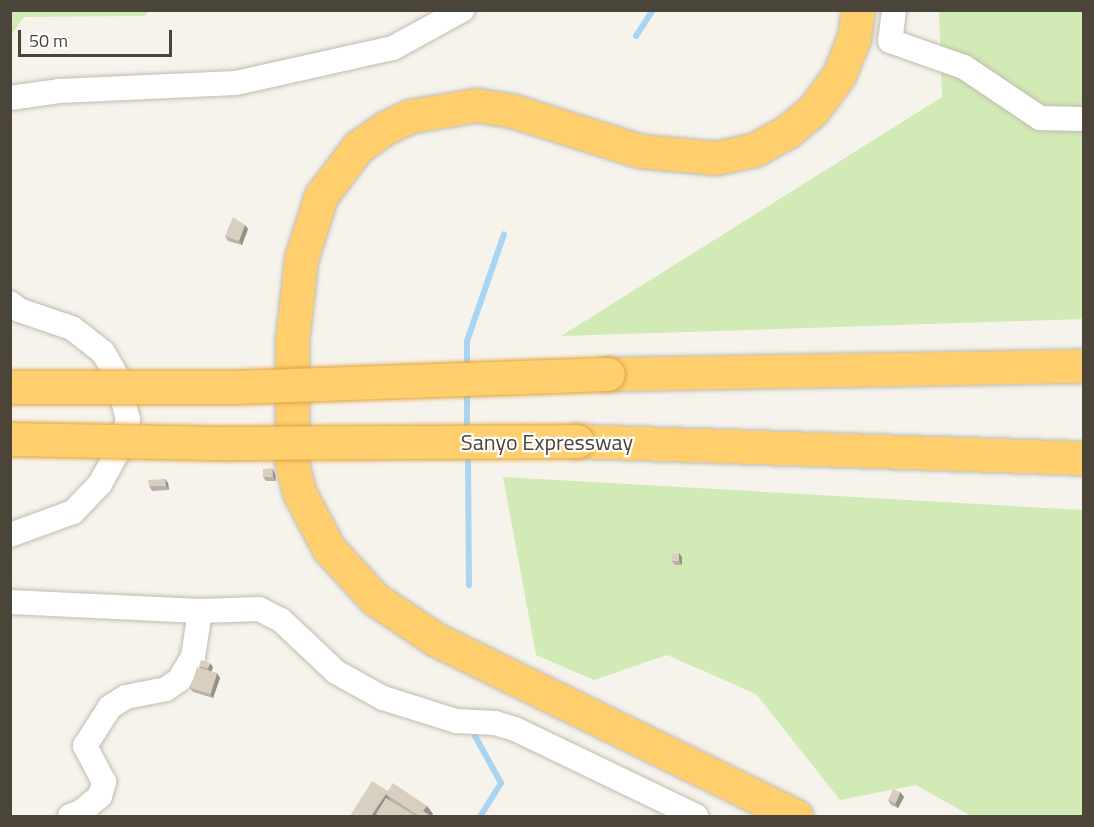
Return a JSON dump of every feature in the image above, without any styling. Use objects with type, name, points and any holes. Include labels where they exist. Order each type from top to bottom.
[{"type":"highway","points":[[796,816],[435,639],[375,599],[329,549],[299,492],[292,463],[292,341],[302,259],[321,196],[358,147],[385,128],[411,116],[476,105],[513,111],[640,151],[716,158],[754,150],[787,132],[814,109],[839,75],[854,38],[858,10]]},
{"type":"highway","points":[[10,387],[235,387],[608,374],[1083,366]]},
{"type":"highway","name":"Sanyo Expressway","points":[[10,438],[228,444],[577,441],[1083,458]]},
{"type":"street","points":[[10,98],[59,91],[236,83],[393,48],[462,10]]},
{"type":"street","points":[[894,10],[890,40],[964,67],[1040,118],[1083,119]]},
{"type":"street","points":[[10,303],[19,310],[72,328],[103,352],[117,376],[128,420],[117,453],[100,484],[73,512],[10,535]]},
{"type":"street","points":[[10,602],[200,611],[259,609],[281,620],[336,672],[382,698],[456,721],[495,723],[515,729],[696,816]]},
{"type":"street","points":[[70,816],[81,812],[100,796],[104,782],[85,746],[110,707],[126,697],[166,689],[179,680],[193,657],[200,611]]},
{"type":"green space","points":[[11,10],[149,11],[145,16],[24,17],[11,35]]},
{"type":"green space","points":[[939,11],[1083,11],[1083,319],[561,336],[942,97]]},
{"type":"green space","points":[[503,477],[1083,510],[1083,816],[971,816],[916,785],[840,800],[756,694],[667,655],[594,680],[536,655]]},
{"type":"building","points":[[233,217],[245,225],[239,241],[225,236]]},
{"type":"building","points":[[272,468],[273,477],[263,477],[263,469]]},
{"type":"building","points":[[165,479],[166,486],[149,486],[148,480]]},
{"type":"building","points":[[672,553],[679,553],[679,561],[672,561]]},
{"type":"building","points":[[201,660],[210,663],[208,668],[199,666]]},
{"type":"building","points":[[197,667],[217,673],[211,694],[191,688]]},
{"type":"building","points":[[372,781],[388,791],[371,816],[350,816]]},
{"type":"building","points":[[393,783],[427,806],[423,811],[430,816],[419,816],[386,794]]},
{"type":"building","points":[[893,789],[900,792],[896,803],[888,800]]},
{"type":"building","points":[[386,798],[414,815],[381,816],[376,814]]},
{"type":"waterway","points":[[636,36],[653,10]]},
{"type":"waterway","points":[[467,371],[467,341],[504,234]]},
{"type":"waterway","points":[[467,390],[467,431]]},
{"type":"waterway","points":[[468,450],[469,585]]},
{"type":"waterway","points":[[475,736],[501,783],[480,816]]}]
